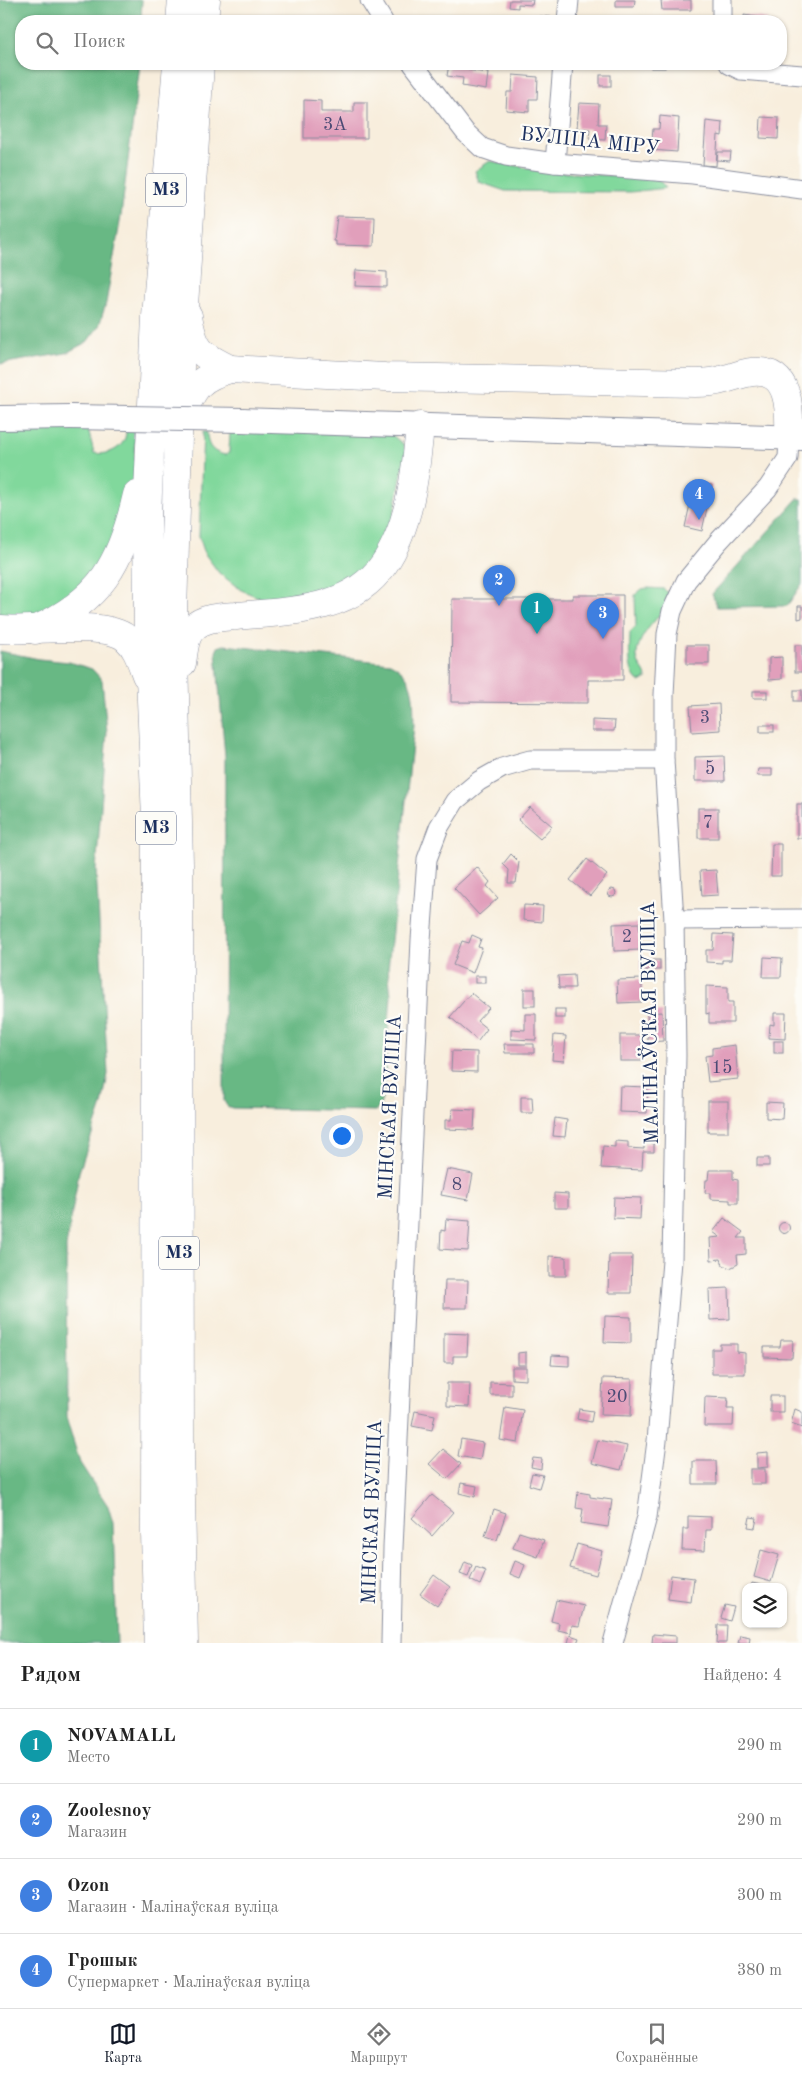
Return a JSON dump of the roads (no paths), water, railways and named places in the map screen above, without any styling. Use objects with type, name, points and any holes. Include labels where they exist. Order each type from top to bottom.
[{"type":"highway","points":[[181,15],[182,0]]},
{"type":"highway","points":[[205,15],[206,0]]},
{"type":"highway","name":"М3","points":[[158,1643],[155,1532],[156,819],[148,628],[147,514],[156,317],[176,70]]},
{"type":"highway","name":"М3","points":[[184,1643],[180,1451],[179,884],[173,613],[177,424],[184,290],[200,70]]},
{"type":"highway","points":[[184,290],[192,337],[196,346],[213,360],[230,369]]},
{"type":"highway","points":[[177,424],[193,392],[201,383],[211,374],[230,369],[385,377],[695,384],[761,372],[770,375],[784,387],[796,438]]},
{"type":"highway","points":[[176,709],[184,647],[188,634],[194,626],[216,618],[323,606],[342,600],[374,577],[391,553],[409,502],[420,426]]},
{"type":"highway","points":[[35,630],[65,615],[78,606],[111,569],[130,525],[149,444]]},
{"type":"highway","points":[[0,629],[99,628],[118,633],[132,644],[151,688]]},
{"type":"main road","points":[[0,418],[71,417],[242,420],[796,438]]},
{"type":"street","points":[[568,15],[569,0]]},
{"type":"street","points":[[722,0],[722,15]]},
{"type":"street","name":"ВУЛІЦА МІРУ","points":[[418,70],[465,132],[482,148],[506,156],[555,163],[693,174],[802,189]]},
{"type":"street","points":[[555,163],[563,70]]},
{"type":"street","points":[[741,70],[802,75]]},
{"type":"street","name":"МАЛІНАЎСКАЯ ВУЛІЦА","points":[[613,1643],[647,1517],[657,1441],[672,1261],[676,1055],[674,920],[664,760],[664,695],[667,634],[672,611],[686,581],[768,488],[788,458],[796,438]]},
{"type":"street","name":"МІНСКАЯ ВУЛІЦА","points":[[391,1643],[393,1548],[421,950],[427,859],[439,827],[456,801],[479,782],[502,768],[530,760],[664,760]]},
{"type":"street","points":[[674,920],[802,919]]},
{"type":"place","name":"Грошык","points":[[699,520]]},
{"type":"place","name":"Zoolesnoy","points":[[499,606]]},
{"type":"place","name":"NOVAMALL","points":[[537,634]]},
{"type":"place","name":"Ozon","points":[[603,639]]}]
